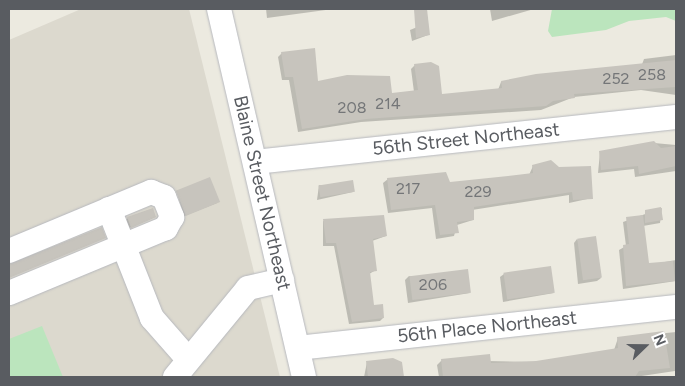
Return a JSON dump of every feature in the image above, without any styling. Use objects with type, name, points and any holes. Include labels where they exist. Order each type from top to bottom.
[{"type":"street","name":"Blaine Street Northeast","points":[[219,9],[304,377]]},
{"type":"street","name":"56th Street Northeast","points":[[255,162],[676,117]]},
{"type":"street","points":[[9,251],[151,192],[164,197],[172,217],[166,228],[9,293]]},
{"type":"street","points":[[109,209],[152,318],[181,367],[248,288],[282,280]]},
{"type":"street","name":"56th Place Northeast","points":[[298,348],[676,307]]},
{"type":"shaded area","points":[[81,9],[189,9],[280,377],[9,377],[9,40]]},
{"type":"green space","points":[[552,9],[676,9],[676,21],[666,17],[629,21],[606,30],[552,37],[548,31]]},
{"type":"green space","points":[[42,326],[63,377],[9,377],[9,339]]},
{"type":"building","points":[[414,9],[427,9],[430,35],[416,38]]},
{"type":"building","points":[[315,48],[318,81],[347,75],[390,76],[392,93],[418,90],[414,64],[431,62],[439,66],[442,94],[502,88],[501,81],[536,74],[676,60],[676,87],[574,94],[575,98],[553,101],[546,106],[366,119],[302,129],[293,77],[285,77],[281,52]]},
{"type":"building","points":[[654,141],[661,148],[676,146],[676,166],[639,174],[638,166],[601,170],[599,151]]},
{"type":"building","points":[[551,160],[559,167],[591,166],[593,199],[573,200],[572,192],[474,207],[474,220],[457,222],[459,233],[440,235],[435,205],[391,210],[387,178],[446,172],[450,182],[508,176],[533,173],[532,165]]},
{"type":"building","points":[[210,177],[220,202],[186,216],[176,191]]},
{"type":"building","points":[[353,180],[355,192],[320,197],[318,185]]},
{"type":"building","points":[[661,207],[663,220],[645,223],[645,210]]},
{"type":"building","points":[[153,208],[156,217],[131,228],[127,217]]},
{"type":"building","points":[[384,215],[387,236],[373,239],[377,271],[370,272],[374,305],[383,304],[384,318],[352,322],[336,243],[326,243],[323,219]]},
{"type":"building","points":[[643,215],[649,263],[673,261],[675,281],[626,286],[623,245],[629,244],[626,217]]},
{"type":"building","points":[[102,227],[106,238],[9,278],[9,264]]},
{"type":"building","points":[[596,236],[602,278],[583,280],[577,239]]},
{"type":"building","points":[[551,266],[555,293],[507,299],[503,273]]},
{"type":"building","points":[[468,269],[471,293],[412,300],[409,276]]},
{"type":"building","points":[[664,331],[670,368],[639,371],[635,377],[443,377],[441,359],[490,354],[491,363],[536,361],[618,348],[617,337]]},
{"type":"building","points":[[393,358],[402,362],[404,377],[368,377],[366,361]]}]
